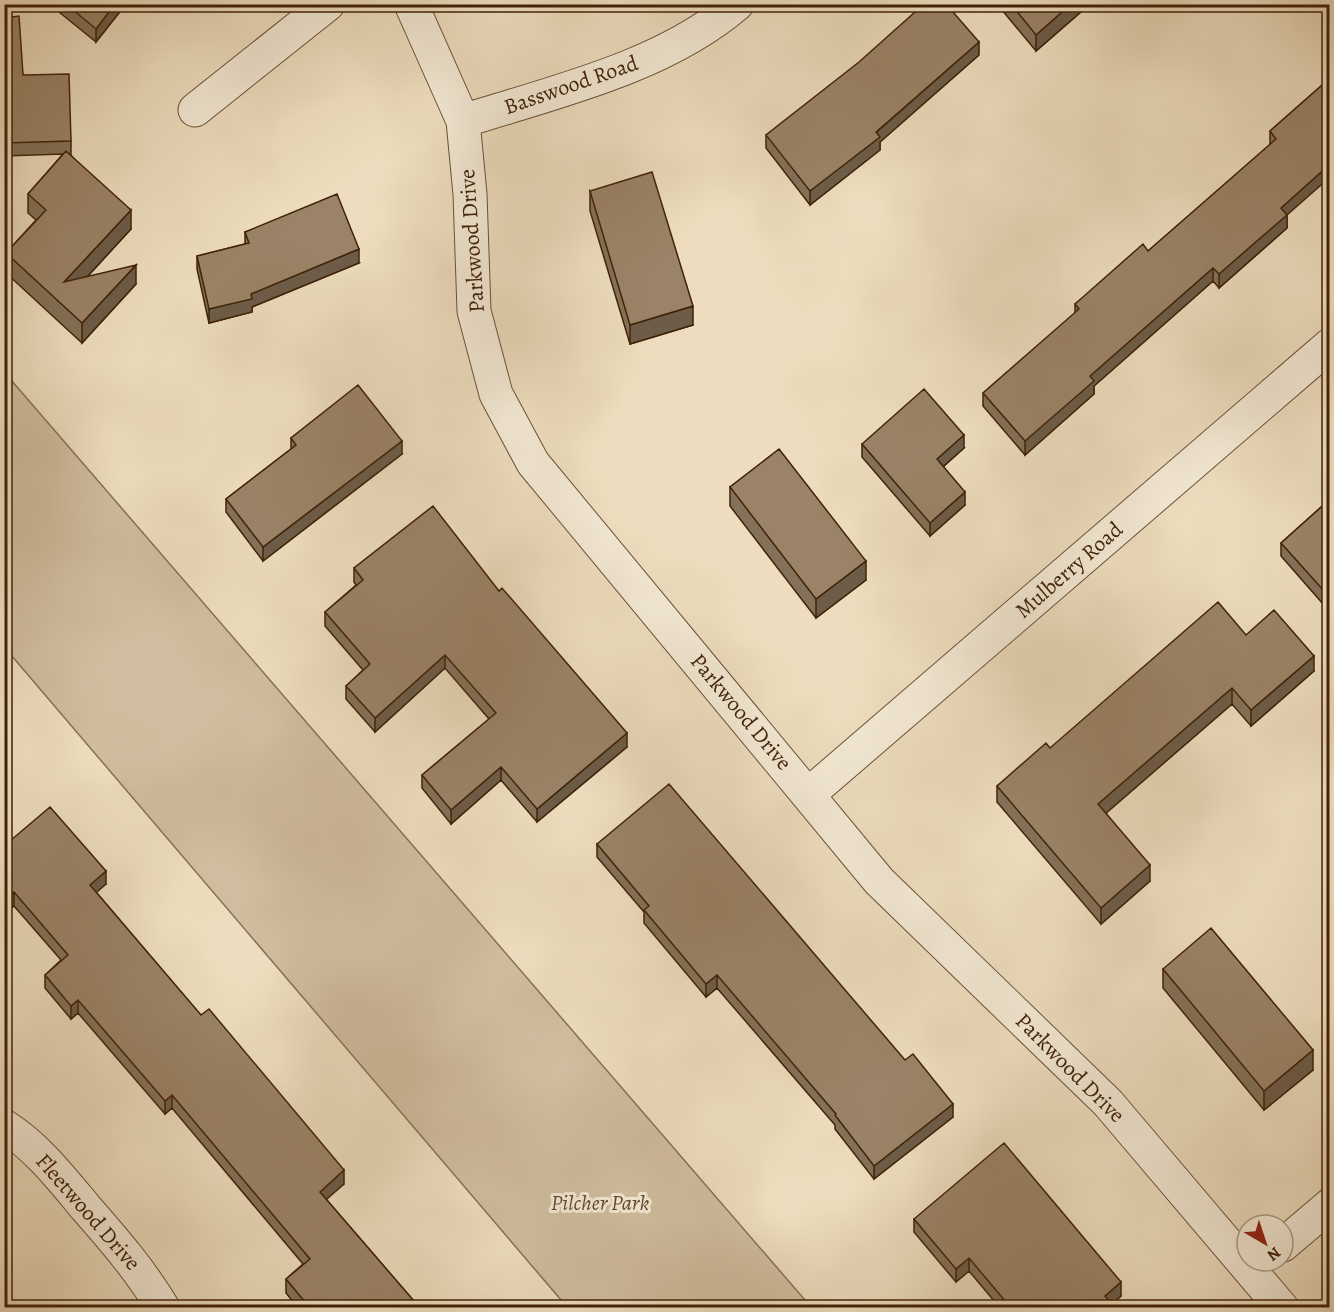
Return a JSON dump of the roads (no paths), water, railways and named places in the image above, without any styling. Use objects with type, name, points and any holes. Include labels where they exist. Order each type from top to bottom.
[{"type":"street","points":[[195,110],[328,4]]},
{"type":"street","name":"Parkwood Drive","points":[[411,4],[463,121],[470,194],[474,311],[496,394],[533,463],[879,881],[1108,1103],[1235,1240]]},
{"type":"street","name":"Basswood Road","points":[[463,121],[631,67],[720,19],[736,4]]},
{"type":"street","name":"Mulberry Road","points":[[809,794],[1329,345]]},
{"type":"street","name":"Fleetwood Drive","points":[[4,1126],[22,1137],[52,1168],[132,1261],[163,1308]]},
{"type":"street","points":[[1295,1235],[1329,1205]]},
{"type":"street","name":"Parkwood Drive","points":[[1263,1273],[1282,1308]]},
{"type":"park label","name":"Pilcher Park","points":[[600,1203]]}]
